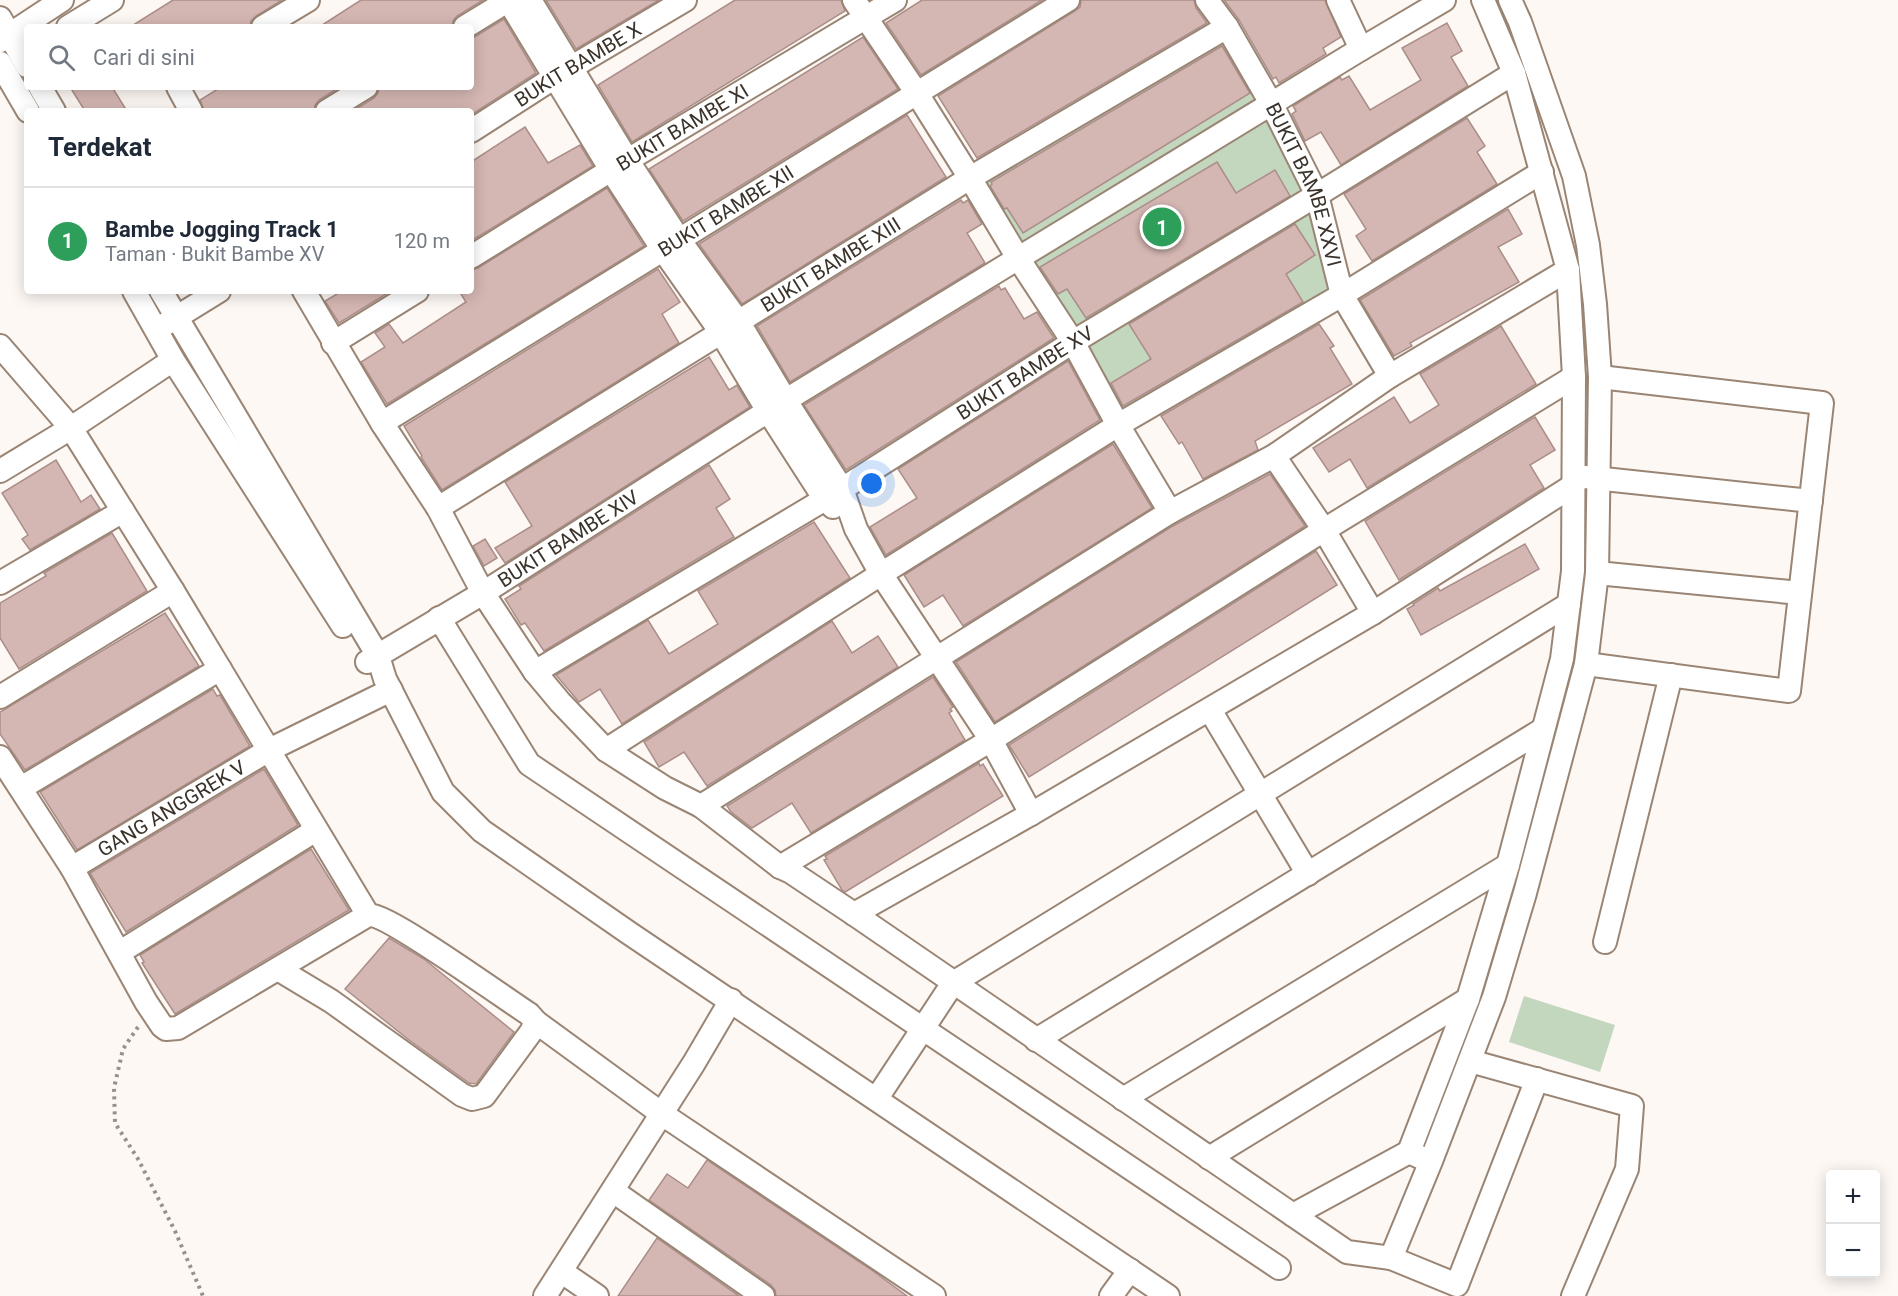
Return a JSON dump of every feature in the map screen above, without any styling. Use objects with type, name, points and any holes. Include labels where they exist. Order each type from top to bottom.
[{"type":"street","points":[[27,108],[3,31],[62,0]]},
{"type":"street","points":[[73,24],[112,0]]},
{"type":"street","points":[[268,24],[308,0]]},
{"type":"street","points":[[470,24],[508,0],[563,73],[619,166],[671,245],[729,326],[856,529],[881,574],[991,740],[1031,814]]},
{"type":"street","points":[[530,0],[563,73]]},
{"type":"street","name":"BUKIT BAMBE X","points":[[474,129],[685,0]]},
{"type":"street","name":"BUKIT BAMBE XI","points":[[474,255],[619,166],[860,9],[895,0]]},
{"type":"street","name":"BUKIT BAMBE XII","points":[[382,423],[1068,0]]},
{"type":"street","name":"BUKIT BAMBE XXVI","points":[[1206,0],[1227,27],[1272,105],[1317,195],[1342,295],[1390,376]]},
{"type":"street","points":[[1338,0],[1361,49]]},
{"type":"street","name":"BUKIT BAMBE XIV","points":[[372,659],[483,593],[777,406],[1444,0]]},
{"type":"street","points":[[1293,1215],[1409,1152],[1468,999],[1508,865],[1562,659],[1573,571],[1574,377],[1568,270],[1514,73],[1483,0]]},
{"type":"street","points":[[1391,1258],[1494,997],[1525,893],[1586,664],[1597,573],[1600,377],[1589,257],[1574,176],[1528,42],[1509,0]]},
{"type":"street","points":[[860,9],[916,92],[1018,258],[1073,342],[1118,426],[1170,512]]},
{"type":"street","name":"BUKIT BAMBE XIII","points":[[438,508],[970,177],[1227,27]]},
{"type":"street","name":"BUKIT BAMBE XV","points":[[535,672],[833,494],[1073,342],[1514,73]]},
{"type":"street","points":[[42,90],[52,108]]},
{"type":"street","points":[[180,90],[189,108]]},
{"type":"street","points":[[332,108],[361,90]]},
{"type":"street","points":[[606,750],[1118,426],[1342,295],[1542,172]]},
{"type":"street","points":[[701,806],[1170,512],[1274,456],[1390,376],[1568,270]]},
{"type":"street","points":[[137,294],[174,360],[388,684],[442,792],[482,831],[629,933],[877,1098],[1123,1288],[1168,1296]]},
{"type":"street","points":[[163,294],[372,659]]},
{"type":"street","points":[[157,329],[214,294]]},
{"type":"street","points":[[306,294],[382,423],[438,508],[483,593],[535,672],[606,750],[664,788],[701,806],[780,867],[854,914],[1347,1252],[1391,1258],[1457,1285],[1537,1080]]},
{"type":"street","points":[[333,343],[412,294]]},
{"type":"street","points":[[2,352],[71,428],[173,591],[368,915]]},
{"type":"street","points":[[0,471],[71,428],[174,360]]},
{"type":"street","points":[[780,867],[991,740],[1324,530],[1574,377]]},
{"type":"street","points":[[1586,664],[1789,691],[1821,403],[1600,377]]},
{"type":"street","points":[[1274,456],[1324,530],[1372,613]]},
{"type":"street","points":[[854,914],[1210,710],[1372,613],[1574,481],[1599,479],[1810,501]]},
{"type":"street","points":[[0,583],[123,511]]},
{"type":"street","points":[[1597,573],[1800,593]]},
{"type":"street","points":[[0,697],[173,591]]},
{"type":"street","points":[[877,1098],[953,983],[1569,604]]},
{"type":"street","points":[[439,618],[529,764],[1279,1268]]},
{"type":"street","points":[[21,788],[220,669]]},
{"type":"street","points":[[1605,942],[1671,675]]},
{"type":"street","name":"GANG ANGGREK V","points":[[72,867],[269,750],[388,684]]},
{"type":"street","points":[[1210,710],[1308,874]]},
{"type":"street","points":[[1036,1040],[1542,730]]},
{"type":"street","points":[[0,757],[72,867],[146,1002],[166,1029],[173,1029],[368,915],[374,914],[407,933],[529,1014],[536,1022],[662,1114],[934,1296]]},
{"type":"street","points":[[120,952],[316,830]]},
{"type":"street","points":[[1124,1099],[1508,865]]},
{"type":"street","points":[[278,969],[331,1001],[462,1095],[472,1099],[484,1096],[536,1022]]},
{"type":"street","points":[[1209,1158],[1468,999]]},
{"type":"street","points":[[545,1296],[662,1114],[731,1000]]},
{"type":"street","points":[[1470,1061],[1632,1106],[1628,1169],[1573,1296]]},
{"type":"street","points":[[1409,1152],[1431,1161]]},
{"type":"street","points":[[613,1191],[763,1296]]},
{"type":"street","points":[[562,1272],[597,1296]]},
{"type":"path","points":[[146,1002],[137,1031],[123,1049],[114,1088],[115,1123],[138,1159],[175,1231],[203,1296]]},
{"type":"green space","points":[[1227,27],[1272,105],[1342,295],[1118,425],[970,178]]},
{"type":"green space","points":[[1524,996],[1615,1025],[1600,1072],[1509,1042]]},
{"type":"building","points":[[173,0],[282,0],[256,16],[250,24],[135,24]]},
{"type":"building","points":[[361,0],[483,0],[457,16],[452,24],[324,24]]},
{"type":"building","points":[[546,0],[659,0],[576,49]]},
{"type":"building","points":[[735,0],[841,0],[845,11],[632,142],[598,85]]},
{"type":"building","points":[[922,0],[1042,0],[921,75],[886,23]]},
{"type":"building","points":[[1081,0],[1194,0],[1196,8],[1207,23],[977,158],[938,96],[1075,11],[1080,7]]},
{"type":"building","points":[[1224,0],[1325,0],[1341,37],[1323,48],[1326,54],[1279,83],[1276,77],[1273,79],[1239,20]]},
{"type":"building","points":[[504,19],[536,73],[474,113],[474,108],[358,108],[374,98],[378,90],[474,90],[474,37]]},
{"type":"building","points":[[1447,23],[1462,51],[1451,57],[1468,86],[1341,165],[1321,132],[1305,141],[1292,114],[1296,111],[1293,106],[1340,77],[1342,80],[1349,76],[1370,110],[1421,80],[1402,48]]},
{"type":"building","points":[[863,37],[898,89],[683,221],[649,169]]},
{"type":"building","points":[[1222,46],[1250,93],[1023,233],[1007,208],[1004,209],[990,186],[991,182]]},
{"type":"building","points":[[72,90],[114,90],[125,108],[83,108]]},
{"type":"building","points":[[216,90],[335,90],[319,100],[314,108],[203,108],[200,100]]},
{"type":"building","points":[[907,115],[946,177],[742,304],[699,244]]},
{"type":"building","points":[[1467,118],[1485,146],[1477,152],[1497,184],[1372,261],[1356,236],[1366,229],[1344,194]]},
{"type":"building","points":[[525,127],[548,163],[580,145],[593,166],[474,239],[474,160]]},
{"type":"building","points":[[1217,162],[1236,193],[1275,170],[1290,196],[1086,318],[1067,289],[1058,294],[1040,267]]},
{"type":"building","points":[[607,188],[644,246],[387,404],[361,362],[385,347],[375,333],[389,324],[403,343],[466,302],[461,294],[474,294],[474,269]]},
{"type":"building","points":[[961,200],[963,203],[968,200],[982,224],[967,233],[985,263],[790,382],[757,326]]},
{"type":"building","points":[[1508,209],[1522,234],[1498,247],[1519,282],[1410,343],[1412,346],[1394,356],[1360,300]]},
{"type":"building","points":[[1295,224],[1315,255],[1286,274],[1303,302],[1123,406],[1111,383],[1151,359],[1129,324]]},
{"type":"building","points":[[658,269],[680,302],[662,314],[679,343],[442,490],[404,426]]},
{"type":"building","points":[[999,286],[1001,290],[1005,288],[1024,319],[1037,312],[1054,338],[846,470],[804,405]]},
{"type":"building","points":[[337,294],[386,294],[339,323],[325,301]]},
{"type":"building","points":[[1319,324],[1334,346],[1330,348],[1352,384],[1255,441],[1258,450],[1203,479],[1182,442],[1179,444],[1161,416]]},
{"type":"building","points":[[1501,326],[1536,384],[1367,488],[1350,459],[1329,472],[1313,448],[1394,397],[1410,423],[1439,405],[1420,374]]},
{"type":"building","points":[[709,357],[729,390],[737,385],[750,407],[505,563],[495,548],[532,526],[505,482]]},
{"type":"building","points":[[1068,361],[1100,420],[886,555],[870,527],[917,498],[898,469]]},
{"type":"building","points":[[1535,417],[1555,450],[1530,465],[1544,488],[1399,580],[1365,521]]},
{"type":"building","points":[[1113,444],[1152,508],[963,626],[943,595],[924,607],[904,575]]},
{"type":"building","points":[[56,460],[81,502],[91,495],[100,509],[30,550],[22,539],[28,535],[2,493]]},
{"type":"building","points":[[709,465],[730,499],[716,508],[734,537],[544,651],[525,623],[521,625],[505,599],[521,589],[519,586]]},
{"type":"building","points":[[1270,474],[1305,526],[995,722],[956,662],[1171,527]]},
{"type":"building","points":[[814,522],[850,578],[622,724],[600,689],[579,702],[556,675],[648,620],[669,654],[718,624],[698,591]]},
{"type":"building","points":[[112,533],[147,591],[19,669],[0,638],[0,603],[46,576],[44,573]]},
{"type":"building","points":[[485,539],[497,558],[484,566],[473,546]]},
{"type":"building","points":[[1525,544],[1539,569],[1421,635],[1407,609],[1438,588],[1440,591]]},
{"type":"building","points":[[1316,551],[1337,585],[1029,777],[1009,745]]},
{"type":"building","points":[[165,613],[199,666],[25,770],[0,734],[0,712]]},
{"type":"building","points":[[832,621],[852,653],[878,636],[898,667],[707,786],[684,752],[659,767],[644,742]]},
{"type":"building","points":[[933,677],[953,707],[949,713],[965,740],[811,833],[792,803],[752,828],[731,812],[727,806]]},
{"type":"building","points":[[213,689],[217,696],[220,695],[250,746],[77,850],[40,792]]},
{"type":"building","points":[[979,763],[980,766],[983,764],[1003,796],[845,892],[842,890],[824,860],[827,859],[825,856]]},
{"type":"building","points":[[264,769],[298,825],[126,932],[90,873]]},
{"type":"building","points":[[311,849],[349,910],[175,1014],[142,963],[144,962],[140,955]]},
{"type":"building","points":[[389,938],[424,959],[514,1032],[476,1084],[469,1083],[409,1040],[345,989]]},
{"type":"building","points":[[707,1160],[907,1296],[776,1296],[771,1285],[649,1200],[667,1174],[688,1188]]},
{"type":"building","points":[[657,1238],[739,1296],[618,1296]]},
{"type":"place","name":"Bambe Jogging Track 1","points":[[1162,227]]}]
